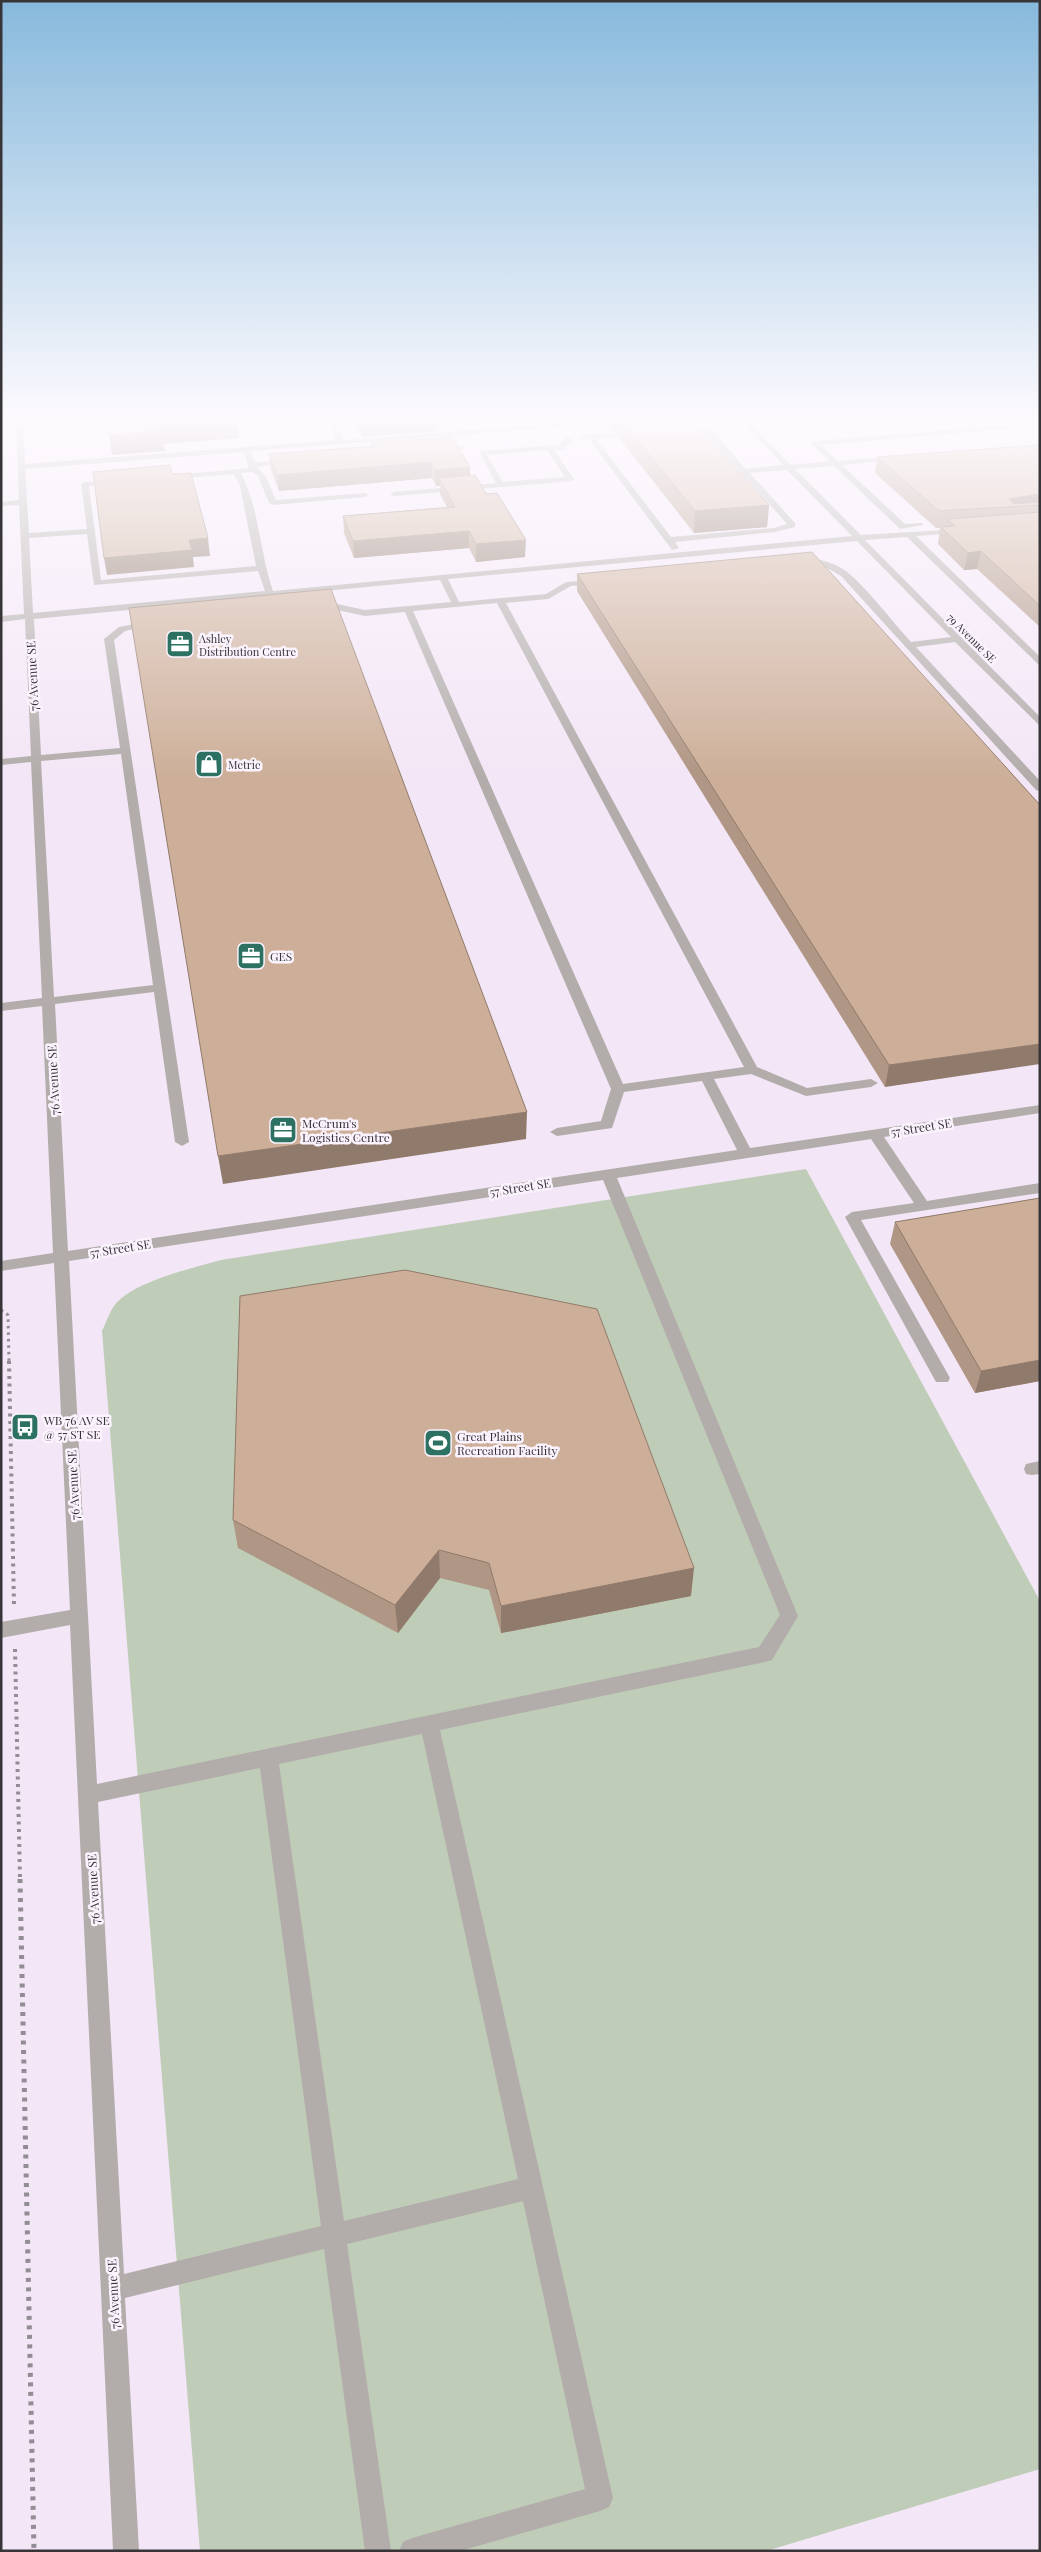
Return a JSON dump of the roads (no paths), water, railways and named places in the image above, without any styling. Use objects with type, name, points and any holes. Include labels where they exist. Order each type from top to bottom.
[{"type":"street","name":"76 Avenue SE","points":[[25,538],[126,2551]]},
{"type":"street","points":[[92,538],[97,583],[261,568]]},
{"type":"street","points":[[255,538],[261,568],[270,594]]},
{"type":"street","points":[[668,540],[688,538]]},
{"type":"street","points":[[1,619],[857,538]]},
{"type":"street","name":"79 Avenue SE","points":[[858,538],[1040,723]]},
{"type":"street","points":[[913,538],[1040,663]]},
{"type":"street","points":[[668,540],[680,555]]},
{"type":"street","points":[[795,564],[821,563],[834,567],[1040,788]]},
{"type":"street","points":[[443,577],[456,604]]},
{"type":"street","points":[[309,610],[337,607],[365,613],[548,596],[569,584],[608,581]]},
{"type":"street","points":[[500,600],[752,1070]]},
{"type":"street","points":[[408,609],[618,1089],[607,1124],[557,1132]]},
{"type":"street","points":[[166,622],[122,629],[114,633],[110,639],[182,1142]]},
{"type":"street","points":[[908,645],[958,639]]},
{"type":"street","points":[[1,762],[126,750]]},
{"type":"street","points":[[1,1007],[160,988]]},
{"type":"street","points":[[618,1089],[752,1070],[806,1092],[871,1083]]},
{"type":"street","points":[[706,1076],[746,1154]]},
{"type":"street","name":"57 Street SE","points":[[1,1266],[1040,1109]]},
{"type":"street","points":[[875,1134],[923,1206]]},
{"type":"street","points":[[89,1795],[765,1654],[789,1616],[608,1174]]},
{"type":"street","points":[[942,1378],[852,1217],[1040,1188]]},
{"type":"street","points":[[8,1629],[80,1616]]},
{"type":"street","points":[[412,2551],[600,2498],[429,1724]]},
{"type":"street","points":[[268,1758],[378,2551]]},
{"type":"street","points":[[113,2289],[532,2187]]},
{"type":"place","name":"Ashley Distribution Centre","points":[[180,644]]},
{"type":"place","name":"Metrie","points":[[209,764]]},
{"type":"place","name":"GES","points":[[251,956]]},
{"type":"place","name":"McCrum's Logistics Centre","points":[[283,1130]]},
{"type":"place","name":"WB 76 AV SE @ 57 ST SE","points":[[25,1427]]},
{"type":"place","name":"Great Plains Recreation Facility","points":[[438,1443]]}]
